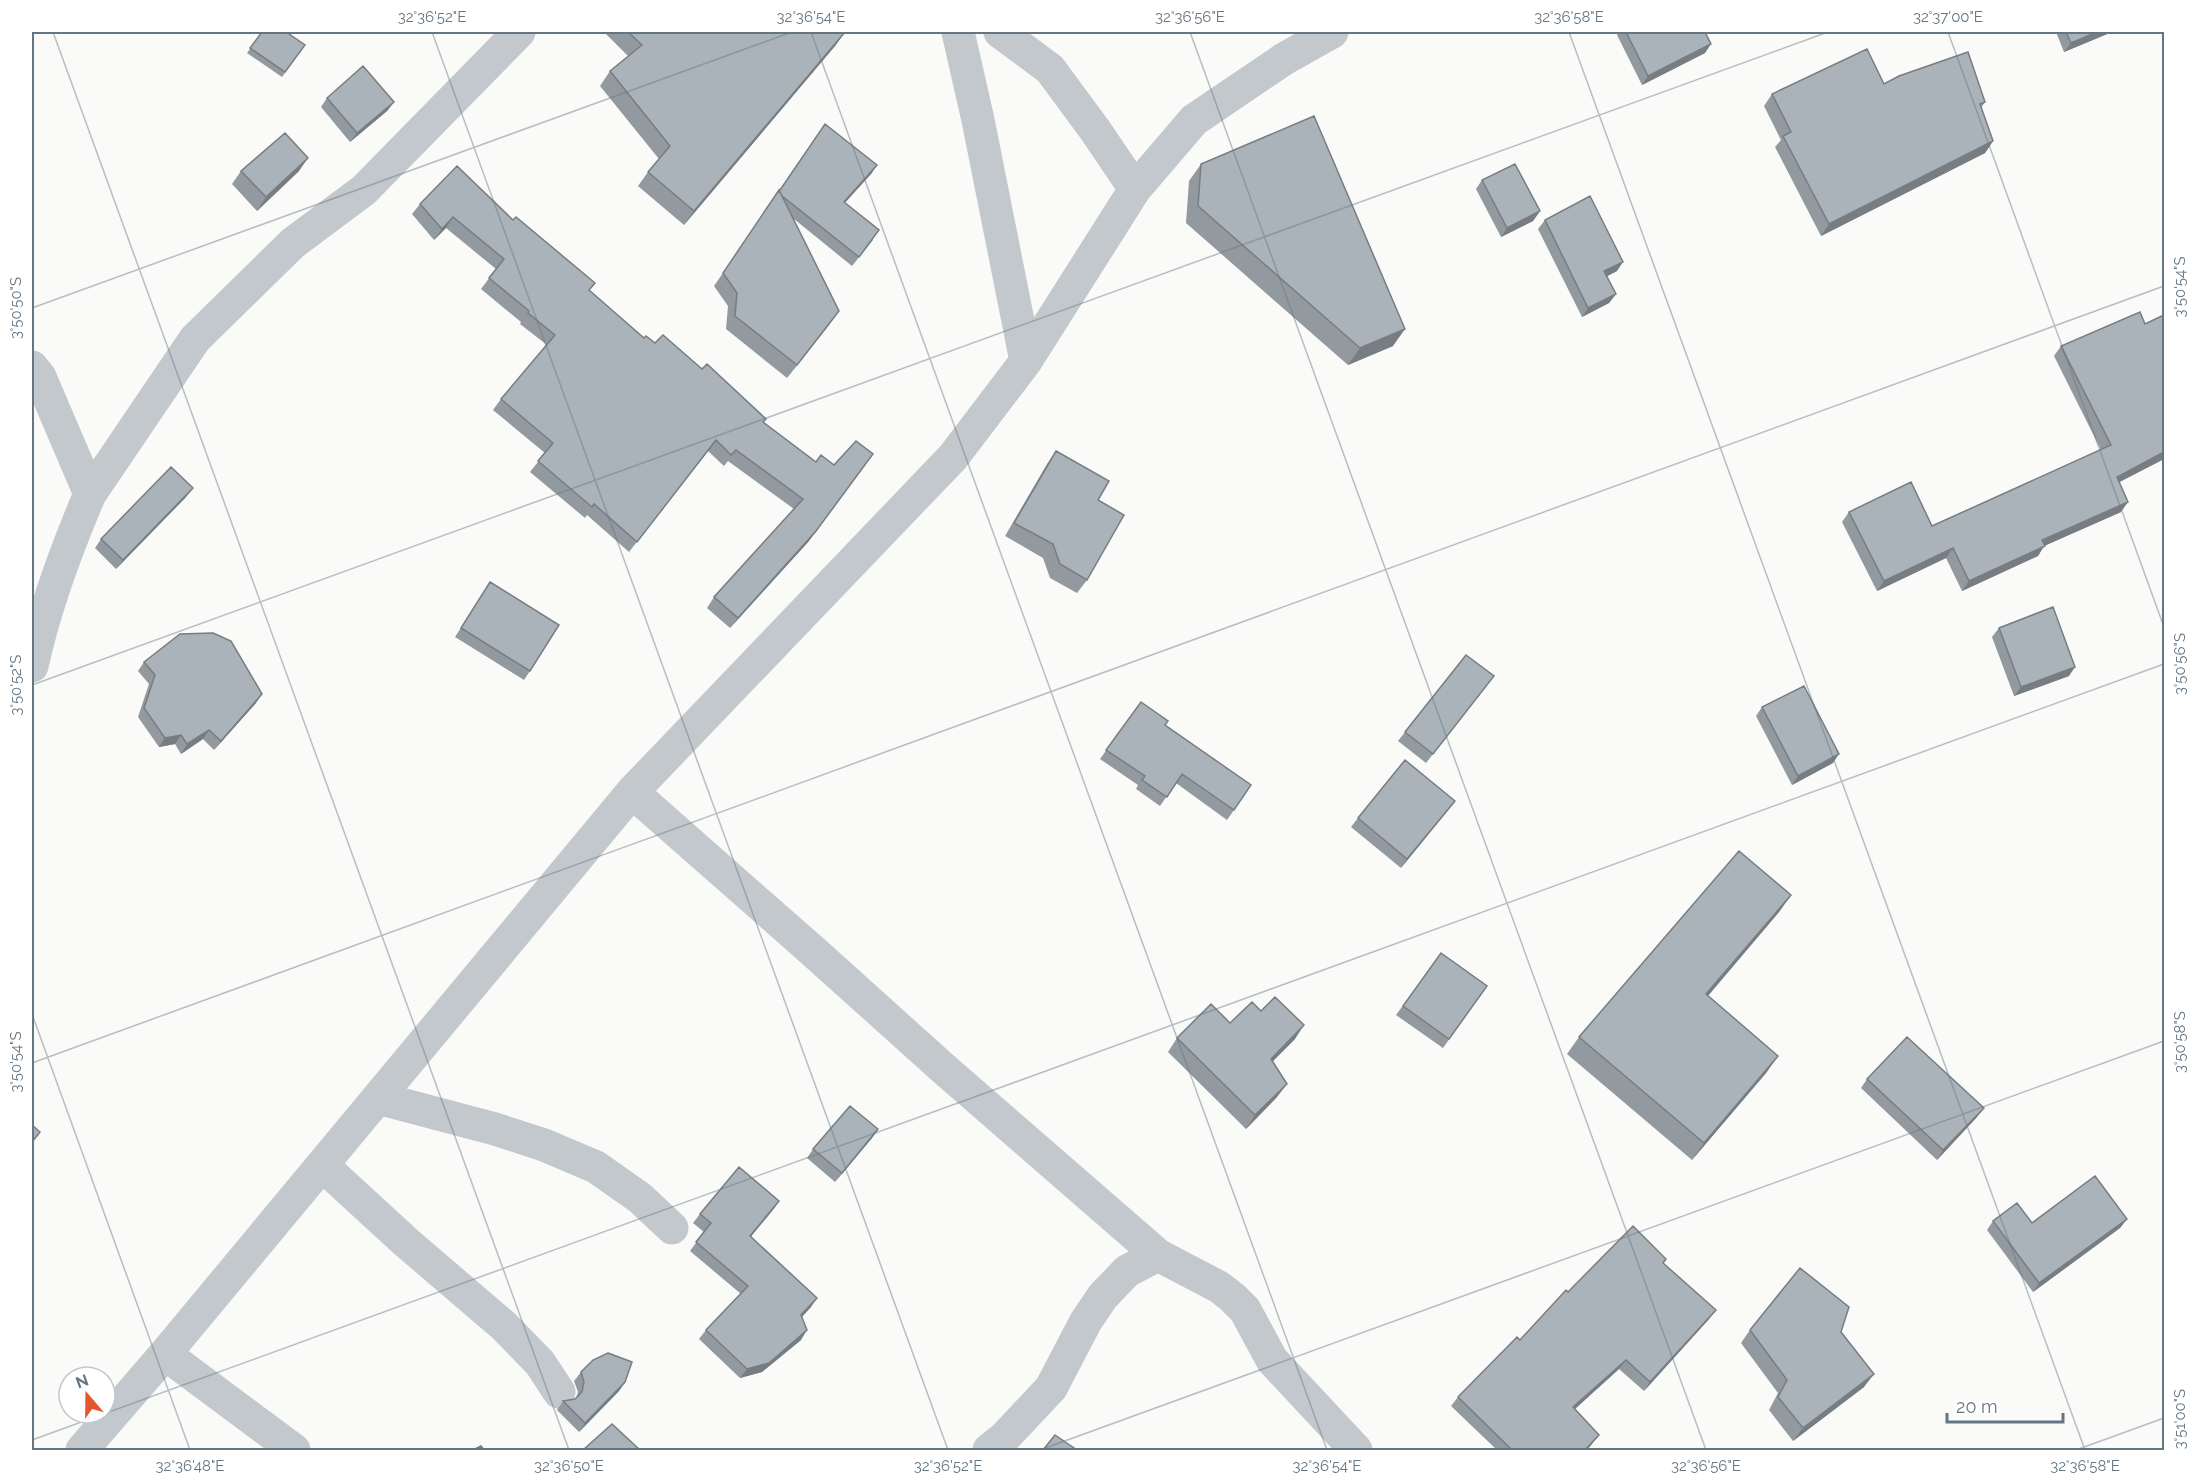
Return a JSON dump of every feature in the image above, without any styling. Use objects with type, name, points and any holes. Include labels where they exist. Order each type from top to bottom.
[{"type":"street","points":[[32,666],[39,633],[64,554],[90,494],[195,339],[293,243],[364,190],[519,32]]},
{"type":"street","points":[[958,32],[1026,361]]},
{"type":"street","points":[[1000,32],[1050,69],[1135,189]]},
{"type":"street","points":[[82,1450],[165,1354],[632,792],[953,457],[1026,361],[1135,189],[1194,120],[1284,59],[1332,32]]},
{"type":"street","points":[[32,367],[40,377],[90,494]]},
{"type":"street","points":[[632,792],[815,952],[944,1070],[1158,1255],[1219,1287],[1232,1297],[1245,1310],[1272,1360],[1356,1450]]},
{"type":"street","points":[[378,1098],[495,1129],[544,1145],[596,1167],[640,1198],[672,1228]]},
{"type":"street","points":[[322,1165],[407,1243],[504,1326],[540,1363],[559,1392]]},
{"type":"street","points":[[989,1450],[1004,1438],[1051,1388],[1086,1321],[1103,1296],[1128,1271],[1158,1255]]},
{"type":"street","points":[[165,1354],[294,1450]]},
{"type":"building","points":[[262,32],[286,32],[305,45],[285,72],[250,48]]},
{"type":"building","points":[[628,32],[845,32],[694,211],[648,172],[670,146],[610,71],[642,45]]},
{"type":"building","points":[[1626,32],[1705,32],[1711,44],[1648,76]]},
{"type":"building","points":[[2066,32],[2097,32],[2071,43]]},
{"type":"building","points":[[1867,49],[1884,84],[1899,76],[1968,52],[1985,102],[1980,104],[1993,141],[1829,224],[1783,136],[1791,132],[1772,94]]},
{"type":"building","points":[[363,66],[394,102],[357,133],[327,98]]},
{"type":"building","points":[[1314,116],[1405,329],[1360,348],[1198,206],[1201,164]]},
{"type":"building","points":[[825,124],[877,165],[844,202],[879,230],[859,257],[782,196],[779,191]]},
{"type":"building","points":[[285,133],[308,158],[266,197],[241,171]]},
{"type":"building","points":[[1515,164],[1540,211],[1507,228],[1482,180]]},
{"type":"building","points":[[457,166],[513,220],[516,217],[595,283],[589,290],[644,338],[646,336],[655,343],[663,335],[702,369],[707,364],[766,419],[763,422],[816,462],[821,455],[834,465],[856,441],[873,454],[816,531],[738,618],[714,597],[803,499],[736,450],[731,455],[716,440],[637,542],[594,504],[592,507],[538,461],[553,443],[501,399],[555,335],[489,278],[504,259],[453,217],[442,229],[420,204]]},
{"type":"building","points":[[779,190],[839,311],[797,365],[735,316],[737,293],[723,273]]},
{"type":"building","points":[[1590,196],[1623,262],[1604,271],[1616,294],[1588,308],[1545,220]]},
{"type":"building","points":[[2140,312],[2145,324],[2164,315],[2164,452],[2117,477],[2128,502],[2042,540],[2045,546],[1969,581],[1953,548],[1884,581],[1849,512],[1911,482],[1932,526],[2111,445],[2061,346]]},
{"type":"building","points":[[1056,451],[1109,481],[1098,500],[1124,515],[1087,580],[1060,564],[1053,544],[1014,523]]},
{"type":"building","points":[[171,467],[193,488],[123,560],[101,539]]},
{"type":"building","points":[[490,582],[559,625],[530,671],[461,628]]},
{"type":"building","points":[[2053,607],[2075,667],[2021,687],[1999,628]]},
{"type":"building","points":[[213,633],[231,641],[262,694],[221,741],[209,730],[187,744],[181,735],[165,738],[144,708],[155,675],[144,662],[180,634]]},
{"type":"building","points":[[1466,655],[1494,676],[1433,754],[1405,732]]},
{"type":"building","points":[[1804,686],[1839,754],[1798,776],[1762,707]]},
{"type":"building","points":[[1141,702],[1168,721],[1165,725],[1251,785],[1234,810],[1182,774],[1167,797],[1142,780],[1145,776],[1106,750]]},
{"type":"building","points":[[1405,760],[1455,801],[1407,859],[1358,818]]},
{"type":"building","points":[[1739,851],[1791,895],[1706,994],[1778,1056],[1704,1143],[1579,1037]]},
{"type":"building","points":[[1441,953],[1487,986],[1449,1039],[1403,1006]]},
{"type":"building","points":[[1275,997],[1304,1025],[1271,1059],[1287,1084],[1255,1115],[1177,1038],[1211,1004],[1230,1023],[1252,1002],[1261,1011]]},
{"type":"building","points":[[1907,1037],[1984,1108],[1943,1150],[1867,1079]]},
{"type":"building","points":[[850,1106],[878,1129],[842,1173],[813,1149]]},
{"type":"building","points":[[32,1125],[40,1132],[32,1142]]},
{"type":"building","points":[[739,1167],[779,1201],[750,1236],[817,1298],[801,1315],[807,1330],[769,1363],[747,1369],[706,1330],[748,1286],[696,1242],[711,1223],[700,1214]]},
{"type":"building","points":[[2095,1176],[2127,1219],[2039,1283],[1993,1221],[2017,1203],[2032,1223]]},
{"type":"building","points":[[1633,1226],[1666,1259],[1663,1263],[1716,1310],[1650,1382],[1626,1360],[1573,1407],[1599,1435],[1585,1450],[1512,1450],[1458,1397],[1517,1337],[1520,1340],[1566,1290],[1568,1292]]},
{"type":"building","points":[[1800,1268],[1849,1307],[1841,1332],[1874,1374],[1803,1428],[1778,1397],[1787,1380],[1750,1330]]},
{"type":"building","points":[[608,1353],[632,1362],[625,1382],[585,1423],[563,1401],[575,1399],[582,1392],[584,1382],[581,1372],[593,1360]]},
{"type":"building","points":[[612,1424],[640,1450],[583,1450]]},
{"type":"building","points":[[1055,1435],[1077,1450],[1043,1450]]}]
